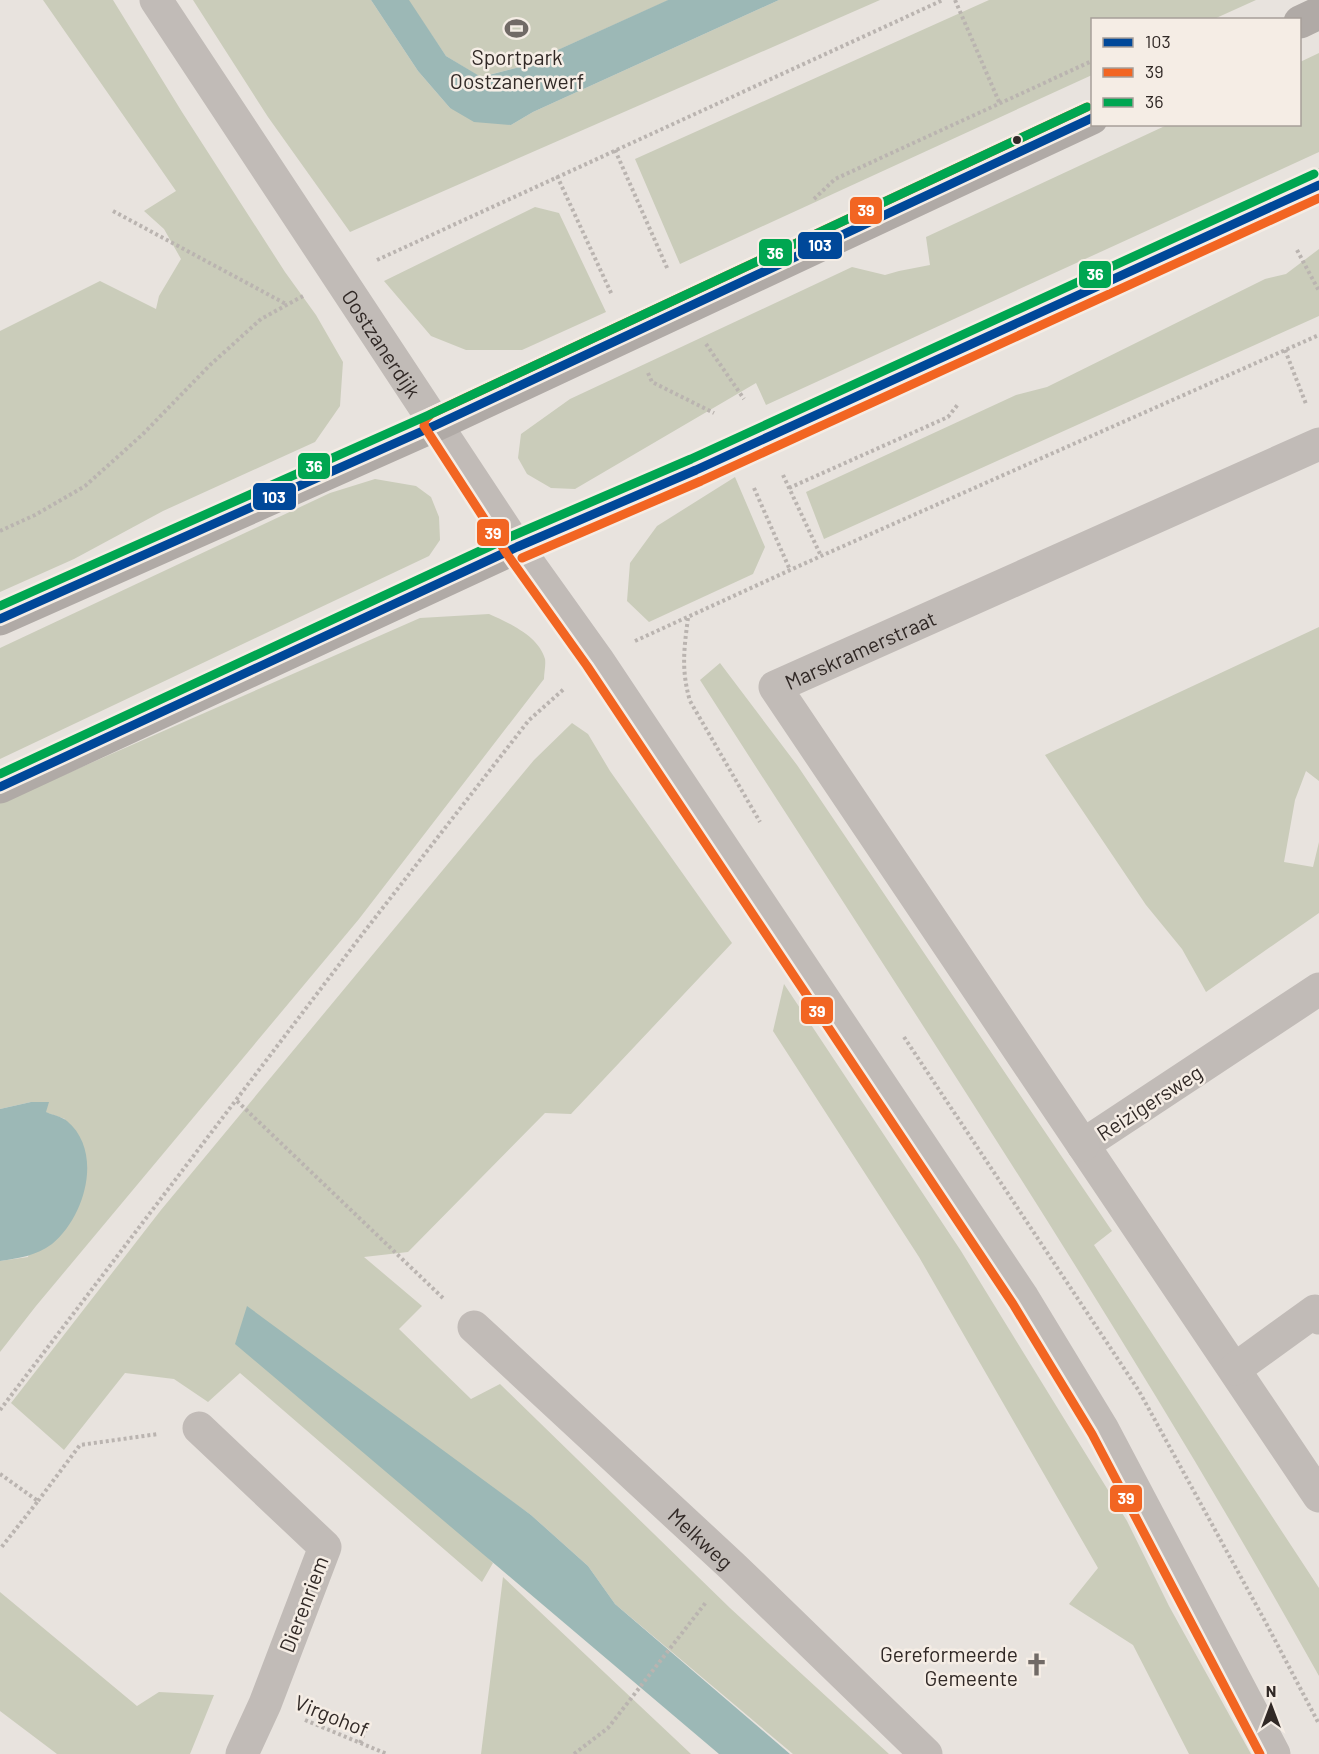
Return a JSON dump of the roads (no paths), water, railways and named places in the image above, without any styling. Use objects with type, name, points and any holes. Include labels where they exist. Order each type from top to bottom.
[{"type":"main road","points":[[1301,21],[1319,13]]},
{"type":"main road","points":[[0,619],[436,425],[1091,118]]},
{"type":"main road","points":[[0,787],[517,547],[751,444],[1319,185]]},
{"type":"street","name":"Oostzanerdijk","points":[[156,0],[517,547],[597,659],[1023,1298],[1102,1428],[1274,1754]]},
{"type":"street","name":"Marskramerstraat","points":[[1083,1145],[775,687],[1319,444]]},
{"type":"street","name":"Reizigersweg","points":[[1319,989],[1083,1145],[1319,1496]]},
{"type":"street","points":[[1235,1369],[1315,1311],[1319,1318]]},
{"type":"street","name":"Melkweg","points":[[474,1328],[733,1567],[926,1754]]},
{"type":"street","name":"Dierenriem","points":[[199,1428],[325,1547],[265,1704],[242,1754]]},
{"type":"water","points":[[371,0],[409,0],[446,56],[481,77],[520,67],[668,0],[779,0],[533,112],[511,125],[474,122],[450,108],[418,71]]},
{"type":"water","points":[[31,1102],[49,1102],[46,1112],[65,1119],[78,1134],[85,1150],[86,1184],[73,1218],[52,1244],[34,1254],[0,1261],[0,1109]]},
{"type":"water","points":[[247,1306],[531,1515],[588,1566],[615,1604],[790,1754],[719,1754],[235,1344]]},
{"type":"place","name":"Sportpark Oostzanerwerf","points":[[517,28]]},
{"type":"place","name":"Gereformeerde Gemeente","points":[[1036,1665]]}]
